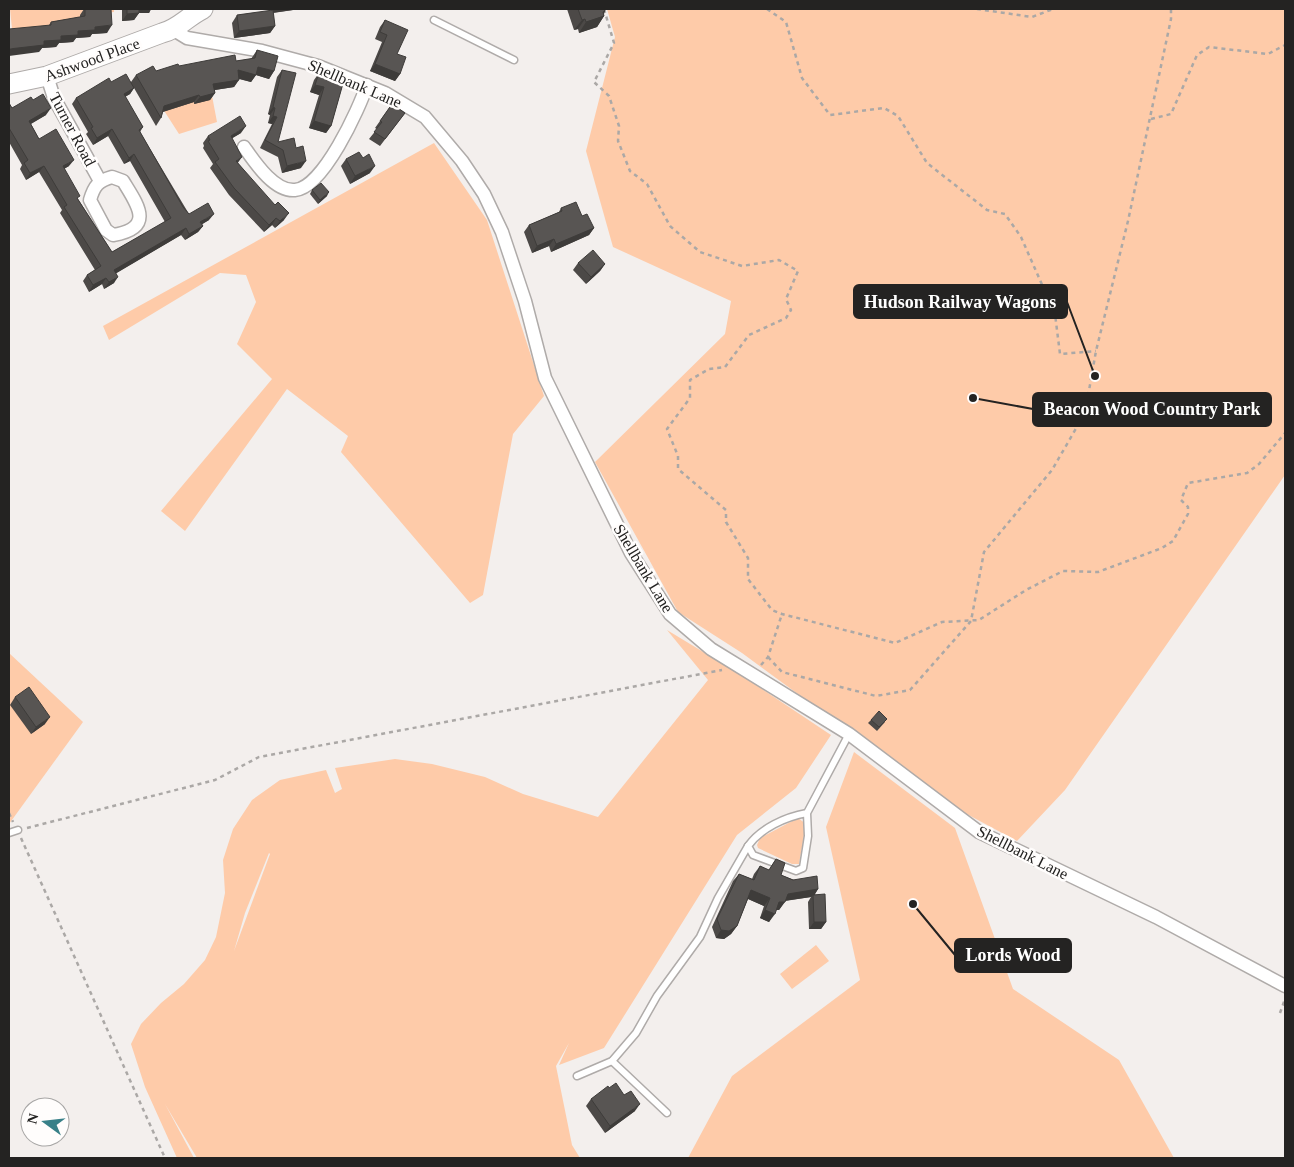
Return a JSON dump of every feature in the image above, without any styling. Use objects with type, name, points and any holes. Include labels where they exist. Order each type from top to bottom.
[{"type":"main road","points":[[174,30],[185,19],[203,9]]},
{"type":"main road","name":"Ashwood Place","points":[[9,84],[47,76],[174,30]]},
{"type":"street","name":"Shellbank Lane","points":[[174,30],[187,38],[237,46],[298,60],[367,85],[400,100],[425,117],[462,161],[484,194],[502,232],[525,301],[545,378],[631,553],[670,614],[711,649],[849,734],[979,832],[1156,917],[1285,986]]},
{"type":"street","name":"Turner Road","points":[[47,76],[54,98],[100,181]]},
{"type":"street","points":[[244,146],[269,178],[288,189],[299,189],[324,166],[341,144],[367,85]]},
{"type":"street","name":"Turner Road","points":[[112,177],[123,181],[140,210],[139,219],[134,226],[122,234],[113,235],[106,230],[90,200],[93,190],[100,181],[112,177]]},
{"type":"lane","points":[[434,20],[514,60]]},
{"type":"lane","points":[[748,846],[753,855],[796,871],[802,868],[808,836],[807,813],[849,734]]},
{"type":"lane","points":[[577,1076],[612,1061],[636,1034],[657,996],[700,937],[726,882],[748,846],[758,834],[797,815],[807,813]]},
{"type":"lane","points":[[9,833],[18,830]]},
{"type":"lane","points":[[612,1061],[667,1113]]},
{"type":"path","points":[[604,9],[614,43],[594,82],[609,96],[619,126],[618,142],[630,171],[646,184],[670,226],[700,252],[742,266],[779,260],[798,271],[786,299],[790,310],[786,318],[749,335],[725,367],[709,369],[690,380],[690,398],[667,428],[678,456],[678,469],[726,510],[726,522],[748,558],[748,579],[772,610],[895,642],[942,622],[979,620],[1026,590],[1063,571],[1098,572],[1162,548],[1174,541],[1188,514],[1188,507],[1181,500],[1188,483],[1247,473],[1259,464],[1285,433]]},
{"type":"path","points":[[766,9],[786,22],[802,78],[830,114],[884,108],[898,116],[927,163],[987,210],[1005,214],[1021,237],[1055,314],[1060,354],[1096,352]]},
{"type":"path","points":[[977,9],[1032,17],[1053,9]]},
{"type":"path","points":[[782,614],[768,657],[782,672],[876,696],[910,690],[971,621],[984,552],[1052,470],[1085,413],[1096,352],[1151,119],[1171,19],[1171,9]]},
{"type":"path","points":[[1151,119],[1171,114],[1197,55],[1209,47],[1268,54],[1285,45]]},
{"type":"path","points":[[165,1158],[18,830],[215,780],[259,757],[711,672]]},
{"type":"path","points":[[1280,1014],[1285,999]]},
{"type":"shaded area","points":[[10,9],[114,9],[114,12],[80,15],[80,23],[13,39]]},
{"type":"shaded area","points":[[607,9],[1285,9],[1285,475],[1065,790],[1017,841],[948,804],[742,653],[678,612],[595,462],[725,334],[731,301],[613,247],[586,151],[615,37]]},
{"type":"shaded area","points":[[180,73],[209,80],[217,122],[179,134],[163,109],[167,110],[189,103]]},
{"type":"shaded area","points":[[434,143],[487,220],[544,396],[513,434],[483,595],[470,603],[341,452],[348,436],[287,389],[185,531],[161,511],[272,379],[237,344],[256,302],[246,275],[220,273],[109,340],[103,326]]},
{"type":"shaded area","points":[[667,630],[738,673],[831,735],[796,788],[737,835],[604,1048],[559,1065],[569,1043],[556,1066],[572,1145],[580,1158],[197,1158],[165,1104],[194,1158],[177,1158],[145,1087],[131,1044],[141,1024],[161,1003],[184,984],[205,960],[216,937],[225,893],[223,860],[233,829],[252,800],[280,780],[326,770],[335,793],[342,789],[335,768],[395,759],[432,764],[485,777],[523,794],[598,817],[708,680]],"holes":[[[270,854],[234,951],[245,913]]]},
{"type":"shaded area","points":[[9,653],[83,722],[9,824]]},
{"type":"shaded area","points":[[854,752],[955,828],[1013,989],[1119,1060],[1174,1158],[688,1158],[732,1076],[860,980],[826,827]]},
{"type":"shaded area","points":[[798,818],[806,824],[799,864],[792,864],[758,848],[757,845],[760,838]]},
{"type":"shaded area","points":[[816,945],[829,961],[792,989],[780,974]]},
{"type":"building","points":[[85,9],[111,9],[112,25],[95,27],[95,30],[78,31],[78,35],[61,36],[61,40],[44,41],[44,45],[9,49],[9,29],[51,25],[51,22],[85,16]]},
{"type":"building","points":[[127,9],[139,9],[139,13],[127,14]]},
{"type":"building","points":[[578,9],[604,9],[605,11],[603,12],[604,16],[586,22],[585,19],[582,20]]},
{"type":"building","points":[[273,10],[275,26],[239,31],[237,15]]},
{"type":"building","points":[[385,20],[408,30],[397,54],[406,57],[400,74],[375,64],[387,35],[380,32]]},
{"type":"building","points":[[257,50],[278,56],[274,71],[258,67],[256,75],[238,70],[239,80],[213,84],[215,93],[200,97],[199,95],[164,106],[161,118],[136,75],[153,66],[156,71],[178,64],[179,66],[235,55],[236,61],[255,58]]},
{"type":"building","points":[[282,70],[296,73],[278,142],[294,138],[296,148],[303,146],[306,161],[287,166],[283,150],[265,140],[277,117],[273,116],[275,108],[273,107]]},
{"type":"building","points":[[319,73],[344,80],[331,126],[314,121],[324,87],[315,85]]},
{"type":"building","points":[[126,74],[134,88],[124,94],[143,127],[139,130],[183,207],[189,214],[208,203],[214,214],[200,222],[203,226],[189,234],[186,228],[114,270],[118,277],[109,282],[106,278],[93,285],[87,275],[101,266],[64,207],[67,205],[44,166],[30,173],[24,163],[28,160],[9,128],[9,103],[12,108],[31,97],[33,100],[43,94],[51,108],[29,121],[39,139],[56,129],[74,160],[63,166],[80,196],[77,198],[112,252],[171,218],[134,154],[129,158],[112,129],[97,138],[91,128],[93,127],[76,98],[109,78],[111,82]]},
{"type":"building","points":[[392,104],[405,113],[385,139],[374,132]]},
{"type":"building","points":[[240,116],[246,126],[231,136],[242,157],[236,161],[275,205],[278,202],[289,213],[280,221],[276,218],[269,225],[234,188],[215,162],[219,159],[208,141],[210,140],[208,136]]},
{"type":"building","points":[[359,152],[363,158],[369,154],[375,166],[355,176],[346,159]]},
{"type":"building","points":[[321,183],[329,192],[320,200],[312,190]]},
{"type":"building","points":[[576,202],[582,216],[587,214],[594,228],[556,244],[554,239],[537,246],[529,225],[562,211],[561,208]]},
{"type":"building","points":[[593,250],[605,264],[591,277],[578,263]]},
{"type":"building","points":[[29,687],[50,717],[36,727],[15,697]]},
{"type":"building","points":[[879,711],[887,719],[879,727],[871,720]]},
{"type":"building","points":[[776,859],[785,863],[781,875],[793,880],[817,876],[818,889],[788,894],[785,902],[779,902],[775,914],[765,910],[770,898],[751,890],[737,926],[729,931],[721,930],[717,919],[739,874],[754,880],[760,866],[769,870]]},
{"type":"building","points":[[825,894],[826,922],[814,922],[813,895]]},
{"type":"building","points":[[616,1083],[624,1095],[631,1091],[640,1104],[610,1126],[591,1099],[608,1086],[609,1088]]},
{"type":"place","name":"Hudson Railway Wagons","points":[[1095,376]]},
{"type":"place","name":"Beacon Wood Country Park","points":[[973,398]]},
{"type":"place","name":"Lords Wood","points":[[913,904]]}]
